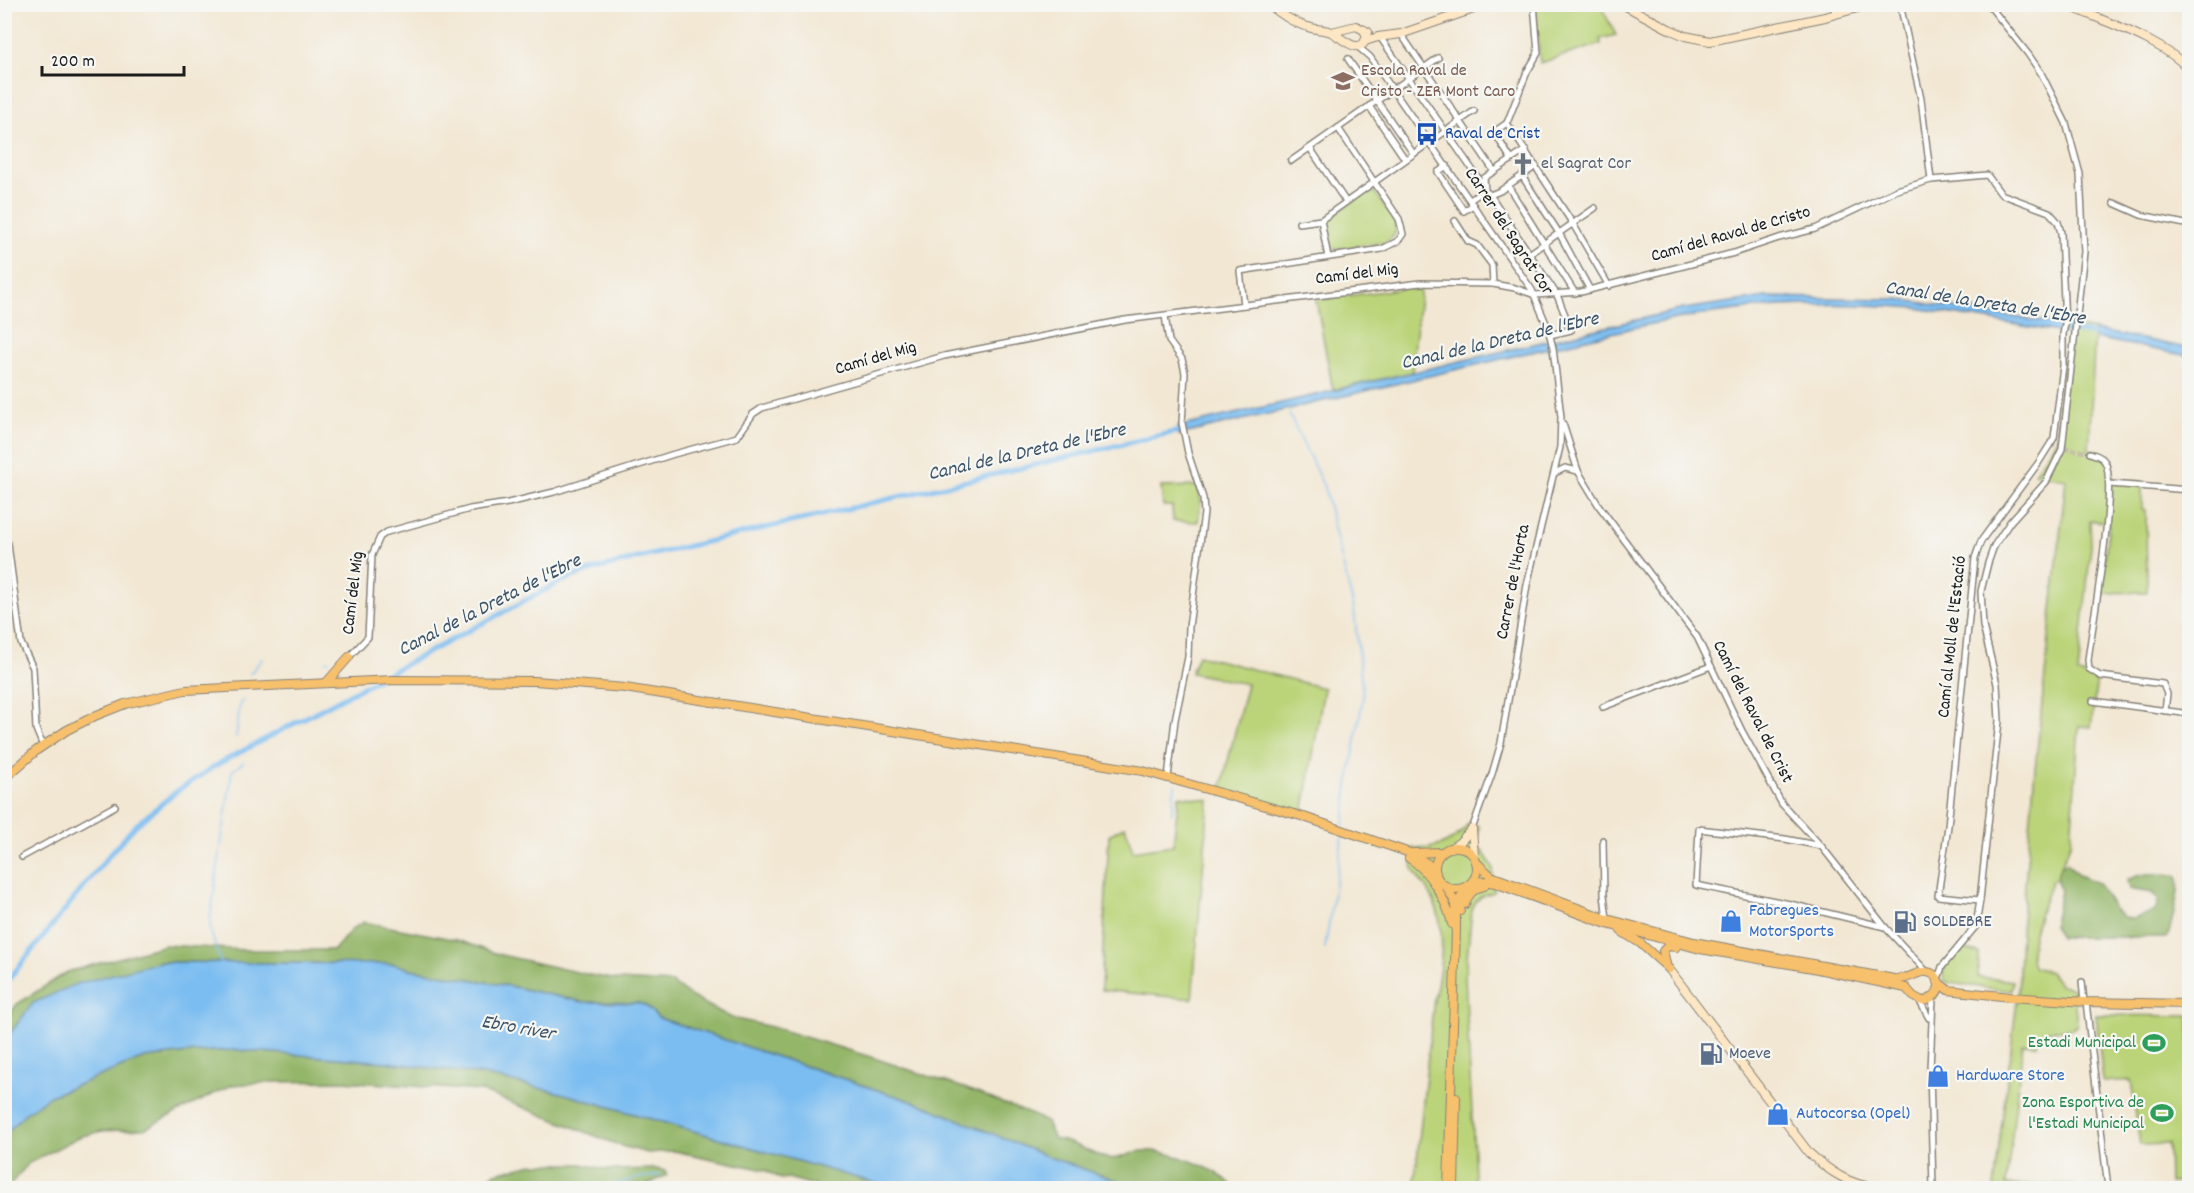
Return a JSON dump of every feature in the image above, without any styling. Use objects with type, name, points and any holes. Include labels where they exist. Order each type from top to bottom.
[{"type":"main road","points":[[4,779],[43,746],[67,730],[125,704],[185,690],[326,683],[338,678],[349,657]]},
{"type":"main road","points":[[338,678],[351,683],[513,680],[625,688],[1094,763],[1168,777],[1290,812],[1410,853],[1428,864],[1446,886],[1456,904],[1451,1157],[1454,1188]]},
{"type":"main road","points":[[1374,841],[1383,848],[1412,859],[1426,875],[1445,902],[1451,917],[1454,954]]},
{"type":"main road","points":[[1410,853],[1426,854],[1465,849],[1491,876],[1607,921],[1694,942],[1894,979],[1901,980],[1928,972],[1948,990]]},
{"type":"main road","points":[[1436,873],[1436,862],[1447,850]]},
{"type":"main road","points":[[1448,1188],[1460,902],[1476,873],[1475,859]]},
{"type":"main road","points":[[1446,886],[1456,889],[1489,882],[1700,949]]},
{"type":"main road","points":[[1460,919],[1468,895],[1477,888],[1491,885],[1509,889]]},
{"type":"main road","points":[[1607,921],[1640,943],[1669,969]]},
{"type":"main road","points":[[1669,969],[1662,955],[1668,946],[1700,949],[1834,972],[1906,988],[1918,1000],[1926,1001],[1948,990],[2010,998],[2190,1004]]},
{"type":"main road","points":[[1911,993],[1909,986],[1914,976]]},
{"type":"main road","points":[[1934,997],[1938,992],[1938,981]]},
{"type":"street","points":[[1268,4],[1300,25],[1332,32],[1349,42],[1362,43],[1379,37],[1401,34],[1488,4]]},
{"type":"street","points":[[1512,159],[1494,132],[1507,123],[1527,72],[1538,53],[1534,4]]},
{"type":"street","points":[[1622,4],[1669,29],[1703,40],[1718,40],[1834,15],[1872,4]]},
{"type":"street","points":[[1834,15],[1835,4]]},
{"type":"street","points":[[1900,4],[1921,99],[1931,180]]},
{"type":"street","points":[[1938,981],[1942,967],[1976,926],[1980,900],[1999,721],[1997,684],[1983,626],[1981,591],[1994,546],[2010,522],[2046,482],[2060,455],[2084,252],[2080,174],[2072,141],[2062,114],[2041,73],[1988,4]]},
{"type":"street","points":[[2066,4],[2152,42],[2175,56],[2190,70]]},
{"type":"street","points":[[1332,32],[1358,26],[1379,37],[1557,295],[1571,330],[1551,337]]},
{"type":"street","points":[[1349,42],[1347,35],[1350,28]]},
{"type":"street","points":[[1362,43],[1366,36],[1364,30]]},
{"type":"street","points":[[1401,34],[1494,171]]},
{"type":"street","name":"Carrer del Sagrat Cor","points":[[1362,43],[1534,295],[1551,337]]},
{"type":"street","points":[[1291,162],[1438,58]]},
{"type":"street","points":[[1348,59],[1413,153]]},
{"type":"street","points":[[1369,106],[1405,159]]},
{"type":"street","points":[[1299,224],[1321,220],[1474,111]]},
{"type":"street","points":[[1507,123],[1573,224],[1609,286]]},
{"type":"street","points":[[1244,305],[1240,271],[1382,249],[1398,241],[1403,234],[1399,219],[1338,128]]},
{"type":"street","points":[[1310,148],[1346,202]]},
{"type":"street","points":[[1447,166],[1438,172],[1464,211],[1484,187],[1484,178],[1526,150]]},
{"type":"street","points":[[1490,195],[1508,186],[1536,166]]},
{"type":"street","name":"Camí del Raval de Cristo","points":[[1575,293],[1734,253],[1815,229],[1897,190],[1931,180],[1988,175],[2001,194],[2054,216],[2061,233],[2065,324]]},
{"type":"street","points":[[1522,176],[1559,233],[1590,290]]},
{"type":"street","points":[[1508,186],[1575,293]]},
{"type":"street","points":[[2114,203],[2141,215],[2190,225]]},
{"type":"street","points":[[1529,254],[1595,208]]},
{"type":"street","points":[[1321,220],[1328,257]]},
{"type":"street","points":[[1455,220],[1468,241],[1477,245],[1492,265],[1493,284]]},
{"type":"street","name":"Camí del Mig","points":[[349,657],[368,637],[372,555],[380,537],[387,532],[470,508],[508,503],[554,492],[674,454],[737,437],[753,414],[762,408],[862,378],[944,356],[1099,324],[1420,283],[1493,284],[1515,288],[1534,295],[1575,293]]},
{"type":"street","points":[[1165,316],[1169,341],[1182,359],[1185,373],[1184,434],[1203,498],[1204,513],[1190,617],[1188,657],[1175,720],[1168,777]]},
{"type":"street","name":"Camí al Moll de l'Estació","points":[[1980,900],[1938,896],[1977,550],[2054,438],[2065,324]]},
{"type":"street","name":"Carrer de l'Horta","points":[[1472,829],[1501,743],[1527,585],[1558,459],[1561,417],[1551,337]]},
{"type":"street","name":"Camí del Raval de Crist","points":[[1561,417],[1578,471],[1599,506],[1697,637],[1742,731],[1782,804],[1822,847],[1911,957],[1928,972]]},
{"type":"street","points":[[2090,453],[2106,462],[2109,484],[2107,516],[2088,660],[2089,669],[2100,676],[2163,684],[2167,694],[2165,711]]},
{"type":"street","points":[[1558,459],[1568,457],[1573,459]]},
{"type":"street","points":[[1558,459],[1569,468],[1578,471]]},
{"type":"street","points":[[1554,474],[1569,468]]},
{"type":"street","points":[[2109,484],[2190,490]]},
{"type":"street","points":[[4,536],[8,544],[21,644],[33,668],[36,729],[43,746]]},
{"type":"street","points":[[1603,706],[1711,666]]},
{"type":"street","points":[[2093,701],[2190,714]]},
{"type":"street","points":[[22,857],[115,806]]},
{"type":"street","points":[[1447,850],[1459,843],[1472,829]]},
{"type":"street","points":[[1472,829],[1475,859]]},
{"type":"street","points":[[1822,847],[1785,839],[1699,829],[1696,885],[1790,904],[1885,927]]},
{"type":"street","points":[[1603,840],[1607,921]]},
{"type":"street","points":[[1911,957],[1915,970],[1914,976]]},
{"type":"street","points":[[1928,972],[1942,967]]},
{"type":"street","points":[[1669,969],[1809,1153],[1826,1168],[1846,1180],[1877,1188]]},
{"type":"street","points":[[2082,982],[2108,1188]]},
{"type":"street","points":[[1933,1188],[1931,1022],[1934,997]]},
{"type":"street","points":[[1918,1000],[1925,1008],[1931,1022]]},
{"type":"street","points":[[2160,1188],[2190,1188]]},
{"type":"green space","points":[[1535,5],[1600,5],[1616,35],[1600,39],[1601,44],[1540,63]]},
{"type":"green space","points":[[1367,192],[1376,193],[1396,223],[1393,237],[1385,243],[1333,249],[1327,234],[1329,218]]},
{"type":"green space","points":[[1421,286],[1412,372],[1333,390],[1316,300]]},
{"type":"green space","points":[[2072,326],[2095,330],[2089,450],[2105,455],[2113,479],[2142,482],[2142,509],[2146,510],[2147,592],[2101,593],[2109,522],[2090,521],[2091,545],[2078,674],[2097,678],[2091,727],[2079,726],[2071,842],[2056,879],[2052,880],[2040,912],[2031,947],[2033,967],[2050,972],[2060,985],[2073,988],[2077,1024],[2074,1028],[2051,1030],[2038,1035],[2037,1045],[2023,1044],[2006,1185],[2076,1185],[2075,1188],[1994,1188],[2018,992],[2035,769],[2066,479],[2034,473],[2057,440]]},
{"type":"green space","points":[[1198,486],[1201,501],[1198,522],[1173,521],[1172,506],[1163,506],[1161,487]]},
{"type":"green space","points":[[1198,655],[1324,688],[1303,814],[1221,789],[1247,684],[1191,673]]},
{"type":"green space","points":[[1179,796],[1209,800],[1192,999],[1101,990],[1109,835],[1125,826],[1133,851],[1173,845]]},
{"type":"green space","points":[[1469,823],[1479,826],[1477,843],[1493,867],[1494,892],[1480,898],[1472,910],[1465,976],[1475,1173],[1473,1188],[1414,1188],[1442,938],[1434,902],[1412,867],[1412,848],[1428,848],[1444,844],[1464,830]]},
{"type":"green space","points":[[2067,863],[2078,875],[2098,883],[2114,909],[2125,918],[2133,919],[2154,911],[2158,904],[2158,899],[2152,893],[2129,889],[2127,880],[2150,874],[2168,874],[2177,877],[2177,896],[2168,937],[2060,937],[2053,926],[2061,891],[2056,879],[2060,868]]},
{"type":"green space","points":[[364,922],[457,940],[501,955],[590,975],[618,980],[672,983],[690,996],[732,1018],[772,1027],[874,1058],[967,1089],[1035,1116],[1046,1122],[1054,1139],[1068,1142],[1099,1156],[1111,1159],[1142,1151],[1152,1151],[1178,1156],[1205,1167],[1234,1188],[1138,1188],[1046,1156],[923,1105],[659,1018],[639,1003],[583,1002],[509,986],[409,969],[395,964],[159,962],[33,1003],[5,1040],[5,1020],[17,1004],[67,972],[165,945],[245,950],[334,950],[352,929]]},
{"type":"green space","points":[[1960,948],[1979,953],[1978,977],[2013,981],[2011,991],[1949,983],[1944,980],[1945,967]]},
{"type":"green space","name":"Zona Esportiva de l'Estadi Municipal","points":[[2096,1015],[2189,1016],[2189,1182],[2169,1183],[2168,1144],[2140,1145],[2131,1080],[2103,1082]]},
{"type":"green space","points":[[237,1050],[387,1062],[483,1075],[561,1093],[892,1188],[824,1188],[788,1178],[781,1179],[765,1170],[674,1151],[648,1153],[621,1146],[481,1091],[343,1081],[232,1085],[144,1129],[102,1131],[79,1137],[29,1163],[5,1188],[4,1135],[23,1115],[50,1096],[144,1058]]},
{"type":"green space","points":[[533,1164],[582,1164],[609,1170],[656,1169],[665,1171],[667,1175],[641,1188],[470,1188],[495,1173]]},
{"type":"water","points":[[1766,297],[1897,299],[2072,326],[2070,334],[1916,308],[1847,304],[1780,306],[1714,313],[1646,325],[1179,435],[1178,427],[1683,309]]},
{"type":"water","points":[[2095,330],[2189,348],[2189,356],[2094,338]]},
{"type":"water","name":"Ebro river","points":[[159,962],[395,964],[409,969],[509,986],[583,1002],[639,1003],[659,1018],[923,1105],[1046,1156],[1138,1188],[892,1188],[561,1093],[483,1075],[387,1062],[237,1050],[144,1058],[50,1096],[23,1115],[5,1135],[5,1040],[33,1003],[76,984]]},
{"type":"waterway","name":"Canal de la Dreta de l'Ebre","points":[[2064,330],[2099,335]]},
{"type":"waterway","points":[[1289,414],[1324,487],[1354,609],[1363,697],[1347,792],[1344,826]]},
{"type":"waterway","name":"Canal de la Dreta de l'Ebre","points":[[4,985],[135,826],[177,791],[220,763],[560,582],[586,572],[638,558],[1183,430]]},
{"type":"waterway","points":[[250,674],[262,659]]},
{"type":"waterway","points":[[236,737],[240,703],[245,699]]},
{"type":"waterway","points":[[221,964],[210,929],[211,913],[232,771],[244,762]]},
{"type":"waterway","points":[[1172,775],[1176,776]]},
{"type":"waterway","points":[[1172,813],[1175,785]]},
{"type":"waterway","points":[[1325,948],[1343,834]]},
{"type":"waterway","points":[[533,1188],[565,1184],[609,1186],[637,1178],[661,1175]]},
{"type":"tunnel","points":[[2050,445],[2090,453]]},
{"type":"place","name":"Escola Raval de Cristo - ZER Mont Caro","points":[[1343,81]]},
{"type":"place","name":"Raval de Crist","points":[[1427,134]]},
{"type":"place","name":"el Sagrat Cor","points":[[1523,164]]},
{"type":"place","name":"Fabregues MotorSports","points":[[1731,921]]},
{"type":"place","name":"SOLDEBRE","points":[[1905,922]]},
{"type":"place","name":"Estadi Municipal","points":[[2154,1043]]},
{"type":"place","name":"Moeve","points":[[1711,1054]]},
{"type":"place","name":"Hardware Store","points":[[1938,1076]]},
{"type":"place","name":"Zona Esportiva de l'Estadi Municipal","points":[[2162,1113]]},
{"type":"place","name":"Autocorsa (Opel)","points":[[1778,1114]]}]
